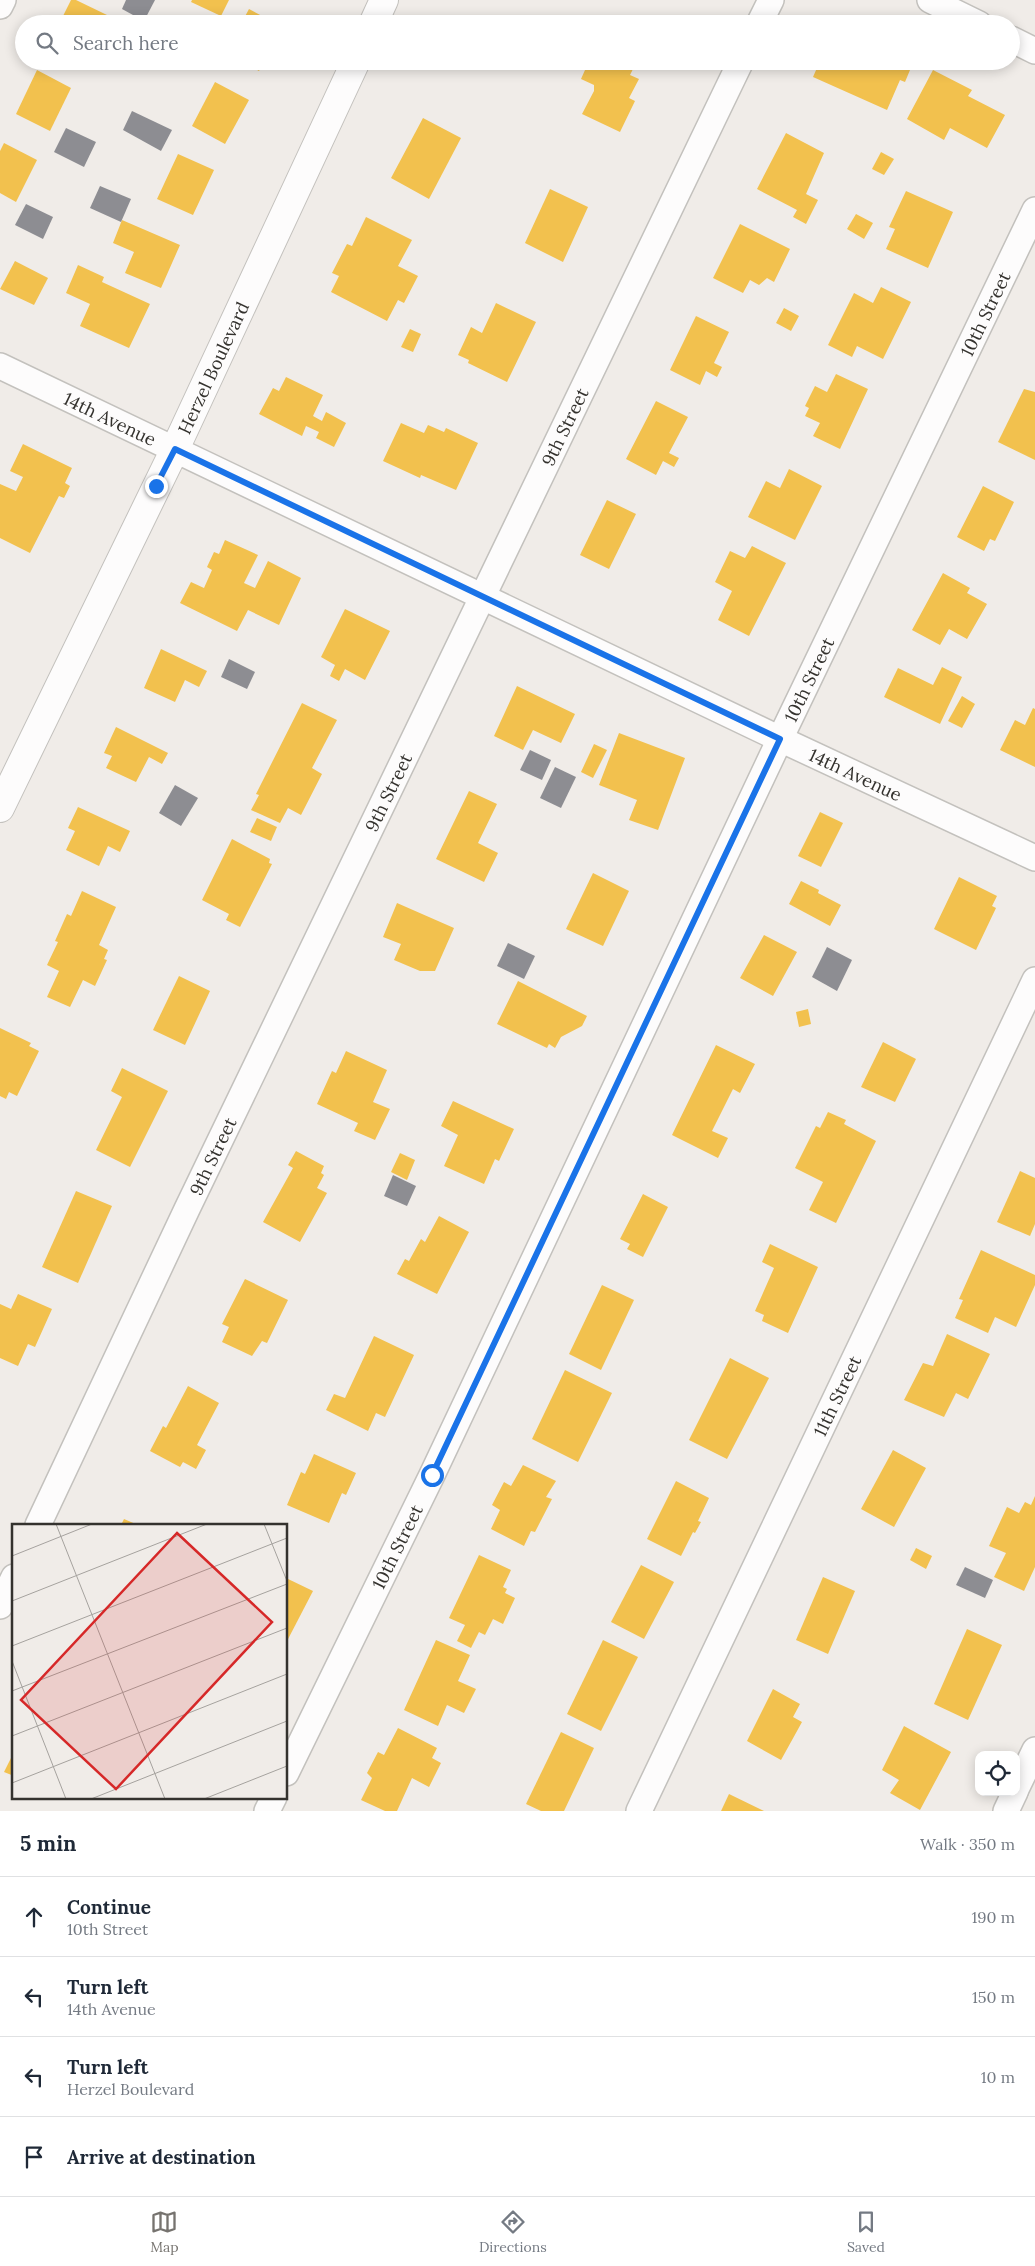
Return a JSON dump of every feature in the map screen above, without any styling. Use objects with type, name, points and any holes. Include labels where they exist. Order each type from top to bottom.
[{"type":"street","points":[[0,6],[3,0]]},
{"type":"street","points":[[377,15],[384,0]]},
{"type":"street","points":[[764,15],[771,0]]},
{"type":"street","points":[[930,0],[961,15]]},
{"type":"street","points":[[1020,44],[1035,51]]},
{"type":"street","name":"Herzel Boulevard","points":[[0,808],[175,449],[352,70]]},
{"type":"street","name":"9th Street","points":[[38,1524],[187,1208],[737,70]]},
{"type":"street","name":"10th Street","points":[[288,1769],[436,1466],[780,739],[1035,210]]},
{"type":"street","name":"14th Avenue","points":[[0,366],[483,595],[780,739],[1035,858]]},
{"type":"street","name":"11th Street","points":[[639,1811],[1035,980]]},
{"type":"street","points":[[0,1606],[12,1581]]},
{"type":"street","points":[[1020,1781],[1035,1750]]},
{"type":"street","points":[[1006,1811],[1013,1796]]},
{"type":"street","points":[[268,1811],[274,1798]]},
{"type":"building: Homes","points":[[71,0],[76,0],[107,15],[64,15]]},
{"type":"building: Homes","points":[[192,0],[229,0],[222,15],[191,2]]},
{"type":"building: Homes","points":[[249,9],[260,15],[246,15]]},
{"type":"building: Homes","points":[[37,70],[71,88],[50,131],[16,114]]},
{"type":"building: Homes","points":[[585,70],[632,70],[630,75],[639,79],[629,98],[635,101],[620,132],[582,114],[594,91],[594,85],[581,79]]},
{"type":"building: Homes","points":[[816,70],[910,70],[905,82],[900,80],[887,110],[813,77]]},
{"type":"building: Homes","points":[[933,70],[972,90],[968,96],[1005,115],[987,148],[950,128],[944,140],[907,119]]},
{"type":"building: Homes","points":[[215,82],[249,100],[225,144],[192,126]]},
{"type":"building: Homes","points":[[423,118],[461,138],[429,199],[391,178]]},
{"type":"building: Homes","points":[[786,133],[824,153],[806,194],[818,200],[806,224],[793,217],[797,210],[757,189]]},
{"type":"building: Homes","points":[[4,143],[37,160],[16,202],[0,193],[0,151]]},
{"type":"building: Homes","points":[[881,152],[894,159],[884,175],[872,169]]},
{"type":"building: Homes","points":[[178,154],[214,170],[193,215],[157,199]]},
{"type":"building: Homes","points":[[550,189],[588,207],[563,262],[525,243]]},
{"type":"building: Homes","points":[[906,191],[953,212],[928,268],[886,249],[895,229],[889,227]]},
{"type":"building: Homes","points":[[856,214],[873,223],[864,239],[847,229]]},
{"type":"building: Homes","points":[[366,217],[412,240],[398,266],[418,276],[404,303],[398,300],[387,321],[331,292],[339,276],[332,273],[347,244],[352,246]]},
{"type":"building: Homes","points":[[122,220],[180,245],[161,288],[125,273],[134,252],[113,243]]},
{"type":"building: Homes","points":[[740,224],[790,249],[774,282],[767,278],[759,285],[750,280],[743,293],[713,278]]},
{"type":"building: Homes","points":[[15,261],[48,278],[34,305],[0,289]]},
{"type":"building: Homes","points":[[78,265],[104,277],[102,282],[150,304],[129,348],[80,326],[90,304],[66,293]]},
{"type":"building: Homes","points":[[881,287],[911,302],[883,359],[857,346],[852,357],[828,345],[854,293],[873,303]]},
{"type":"building: Homes","points":[[496,303],[536,322],[507,382],[468,363],[469,360],[458,355],[471,327],[482,333]]},
{"type":"building: Homes","points":[[784,308],[799,316],[791,331],[776,323]]},
{"type":"building: Homes","points":[[696,316],[729,332],[714,363],[722,367],[717,377],[706,371],[700,385],[670,370]]},
{"type":"building: Homes","points":[[410,329],[421,334],[413,352],[401,347]]},
{"type":"building: Homes","points":[[836,374],[868,389],[840,449],[813,436],[820,423],[805,416],[809,408],[805,406],[815,386],[827,392]]},
{"type":"building: Homes","points":[[286,377],[323,395],[313,416],[322,421],[326,412],[346,423],[334,447],[316,438],[319,432],[306,426],[302,436],[259,414],[273,388],[279,391]]},
{"type":"building: Homes","points":[[1024,389],[1035,392],[1035,460],[998,442]]},
{"type":"building: Homes","points":[[656,401],[688,417],[669,453],[679,458],[674,467],[663,461],[656,475],[626,459]]},
{"type":"building: Homes","points":[[401,423],[424,433],[428,425],[444,432],[446,428],[478,443],[456,490],[421,475],[420,478],[383,461]]},
{"type":"building: Homes","points":[[23,444],[72,468],[65,483],[70,486],[64,498],[59,496],[30,553],[0,538],[0,484],[16,491],[23,477],[10,471]]},
{"type":"building: Homes","points":[[789,469],[822,486],[795,540],[748,517],[766,481],[780,488]]},
{"type":"building: Homes","points":[[983,486],[1014,502],[995,541],[990,539],[984,551],[957,537]]},
{"type":"building: Homes","points":[[607,500],[636,514],[609,569],[580,555]]},
{"type":"building: Homes","points":[[225,540],[258,555],[244,583],[255,588],[268,561],[301,578],[279,625],[248,610],[237,631],[180,603],[191,582],[204,588],[212,570],[207,567],[214,552],[219,554]]},
{"type":"building: Homes","points":[[752,546],[786,563],[749,636],[718,620],[732,591],[715,582],[730,551],[745,558]]},
{"type":"building: Homes","points":[[943,573],[970,588],[967,593],[987,604],[967,639],[949,629],[940,645],[912,630]]},
{"type":"building: Homes","points":[[345,609],[390,631],[365,680],[345,669],[339,681],[330,676],[335,665],[321,657]]},
{"type":"building: Homes","points":[[161,649],[207,671],[199,687],[185,680],[175,702],[144,688]]},
{"type":"building: Homes","points":[[942,667],[962,677],[940,724],[884,697],[898,668],[933,685]]},
{"type":"building: Homes","points":[[517,686],[575,714],[561,743],[533,730],[523,750],[494,736]]},
{"type":"building: Homes","points":[[962,696],[975,704],[962,728],[948,721]]},
{"type":"building: Homes","points":[[302,703],[337,720],[312,768],[322,774],[301,815],[288,808],[280,823],[251,810],[259,795],[256,794]]},
{"type":"building: Homes","points":[[1033,708],[1035,709],[1035,767],[1000,750],[1015,720],[1025,725]]},
{"type":"building: Homes","points":[[116,727],[168,753],[162,764],[149,757],[136,782],[106,768],[112,756],[104,753]]},
{"type":"building: Homes","points":[[619,733],[685,758],[658,830],[629,820],[637,800],[599,785]]},
{"type":"building: Homes","points":[[594,744],[607,750],[593,778],[581,772]]},
{"type":"building: Homes","points":[[469,791],[497,804],[478,843],[498,853],[484,882],[436,859]]},
{"type":"building: Homes","points":[[78,807],[130,831],[120,852],[108,846],[99,866],[66,850],[75,831],[68,828]]},
{"type":"building: Homes","points":[[820,812],[843,823],[821,867],[798,856]]},
{"type":"building: Homes","points":[[257,818],[277,827],[271,841],[250,832]]},
{"type":"building: Homes","points":[[232,839],[270,859],[269,863],[272,864],[240,927],[226,920],[229,914],[202,900]]},
{"type":"building: Homes","points":[[593,873],[629,891],[603,946],[566,929]]},
{"type":"building: Homes","points":[[959,877],[997,896],[992,906],[996,908],[976,950],[934,929]]},
{"type":"building: Homes","points":[[801,881],[819,890],[818,893],[841,905],[830,926],[789,904]]},
{"type":"building: Homes","points":[[82,891],[116,907],[99,945],[108,950],[104,959],[107,960],[95,986],[83,980],[70,1007],[47,997],[59,971],[47,965],[58,942],[55,941],[67,914],[71,916]]},
{"type":"building: Homes","points":[[397,903],[454,928],[435,971],[420,971],[394,960],[401,944],[383,937]]},
{"type":"building: Homes","points":[[764,935],[797,952],[773,996],[740,978]]},
{"type":"building: Homes","points":[[179,976],[210,991],[185,1045],[153,1030]]},
{"type":"building: Homes","points":[[518,981],[587,1016],[582,1026],[561,1037],[555,1048],[549,1044],[547,1048],[497,1024]]},
{"type":"building: Homes","points":[[808,1009],[811,1024],[799,1027],[796,1012]]},
{"type":"building: Homes","points":[[0,1028],[31,1043],[29,1046],[39,1051],[17,1096],[9,1092],[6,1099],[0,1096]]},
{"type":"building: Homes","points":[[883,1042],[916,1059],[895,1102],[861,1087]]},
{"type":"building: Homes","points":[[716,1045],[755,1064],[740,1093],[733,1089],[712,1131],[728,1138],[718,1158],[672,1135]]},
{"type":"building: Homes","points":[[346,1051],[387,1070],[373,1102],[390,1109],[375,1140],[354,1131],[358,1123],[317,1104],[332,1071],[336,1073]]},
{"type":"building: Homes","points":[[122,1068],[168,1091],[130,1167],[96,1150],[122,1097],[111,1091]]},
{"type":"building: Homes","points":[[453,1101],[514,1129],[499,1161],[495,1159],[484,1184],[444,1166],[458,1135],[441,1126]]},
{"type":"building: Homes","points":[[828,1112],[846,1120],[844,1124],[876,1141],[836,1223],[809,1210],[823,1182],[795,1168],[816,1126],[820,1128]]},
{"type":"building: Homes","points":[[296,1151],[324,1166],[321,1173],[324,1175],[317,1188],[327,1193],[300,1242],[263,1222],[293,1168],[288,1165]]},
{"type":"building: Homes","points":[[400,1153],[415,1160],[407,1180],[391,1172]]},
{"type":"building: Homes","points":[[1020,1171],[1035,1178],[1035,1224],[1030,1236],[997,1222]]},
{"type":"building: Homes","points":[[76,1191],[112,1206],[78,1283],[42,1267]]},
{"type":"building: Homes","points":[[643,1194],[668,1207],[643,1257],[627,1249],[630,1244],[620,1239]]},
{"type":"building: Homes","points":[[439,1216],[469,1232],[437,1294],[397,1274],[405,1259],[409,1261],[421,1239],[425,1242]]},
{"type":"building: Homes","points":[[770,1244],[818,1267],[788,1333],[762,1321],[764,1315],[755,1311],[774,1268],[762,1262]]},
{"type":"building: Homes","points":[[981,1250],[1035,1275],[1035,1285],[1016,1327],[995,1317],[988,1333],[955,1318],[963,1300],[959,1299]]},
{"type":"building: Homes","points":[[245,1279],[288,1300],[267,1343],[262,1341],[252,1356],[222,1342],[229,1327],[222,1324]]},
{"type":"building: Homes","points":[[602,1285],[634,1300],[601,1370],[569,1354]]},
{"type":"building: Homes","points":[[18,1294],[52,1309],[35,1347],[28,1344],[18,1366],[0,1358],[0,1304],[11,1309]]},
{"type":"building: Homes","points":[[947,1334],[990,1354],[968,1399],[956,1393],[944,1417],[904,1400],[923,1363],[933,1366]]},
{"type":"building: Homes","points":[[374,1336],[414,1355],[385,1417],[376,1413],[368,1431],[326,1410],[334,1394],[345,1398]]},
{"type":"building: Homes","points":[[730,1358],[769,1378],[727,1459],[689,1440]]},
{"type":"building: Homes","points":[[565,1370],[612,1393],[578,1462],[532,1439]]},
{"type":"building: Homes","points":[[188,1386],[219,1403],[197,1445],[206,1450],[196,1469],[183,1462],[180,1467],[150,1451],[163,1426],[166,1428]]},
{"type":"building: Homes","points":[[893,1450],[926,1468],[894,1527],[861,1509]]},
{"type":"building: Homes","points":[[314,1454],[356,1473],[346,1495],[342,1493],[329,1523],[287,1505],[301,1472],[305,1474]]},
{"type":"building: Homes","points":[[523,1465],[556,1481],[546,1497],[552,1499],[535,1532],[531,1531],[524,1546],[491,1529],[500,1510],[492,1505],[504,1482],[511,1486]]},
{"type":"building: Homes","points":[[676,1481],[709,1498],[698,1521],[701,1522],[695,1533],[693,1532],[681,1556],[647,1539]]},
{"type":"building: Homes","points":[[1035,1496],[1035,1567],[1024,1591],[994,1577],[1006,1553],[989,1546],[1007,1507],[1019,1513],[1025,1502],[1031,1505]]},
{"type":"building: Homes","points":[[124,1519],[136,1524],[122,1524]]},
{"type":"building: Homes","points":[[916,1548],[932,1556],[926,1569],[910,1560]]},
{"type":"building: Homes","points":[[479,1555],[511,1570],[503,1587],[507,1589],[505,1593],[515,1598],[503,1624],[493,1619],[485,1635],[479,1632],[471,1648],[457,1641],[465,1625],[449,1618]]},
{"type":"building: Homes","points":[[641,1565],[674,1582],[644,1639],[611,1622]]},
{"type":"building: Homes","points":[[823,1577],[855,1591],[828,1654],[796,1640]]},
{"type":"building: Homes","points":[[288,1579],[313,1591],[288,1639]]},
{"type":"building: Homes","points":[[967,1629],[1002,1645],[968,1720],[934,1704]]},
{"type":"building: Homes","points":[[436,1640],[470,1655],[458,1681],[476,1689],[464,1713],[447,1705],[438,1726],[404,1710]]},
{"type":"building: Homes","points":[[603,1640],[638,1657],[601,1731],[567,1714]]},
{"type":"building: Homes","points":[[773,1689],[800,1704],[793,1717],[802,1722],[781,1760],[747,1741]]},
{"type":"building: Homes","points":[[904,1726],[951,1752],[920,1810],[890,1793],[899,1780],[882,1770]]},
{"type":"building: Homes","points":[[398,1728],[437,1748],[432,1758],[441,1763],[429,1787],[412,1778],[397,1811],[385,1811],[361,1800],[372,1778],[367,1773],[378,1752],[384,1755]]},
{"type":"building: Homes","points":[[561,1732],[594,1748],[564,1811],[541,1811],[526,1804]]},
{"type":"building: Homes","points":[[12,1756],[12,1775],[4,1772]]},
{"type":"building: Homes","points":[[729,1794],[764,1811],[721,1811]]},
{"type":"building: Industry","points":[[126,0],[155,0],[147,15],[133,15],[122,9]]},
{"type":"building: Industry","points":[[132,111],[172,130],[161,151],[123,130]]},
{"type":"building: Industry","points":[[66,128],[96,142],[84,167],[54,152]]},
{"type":"building: Industry","points":[[100,186],[131,199],[121,222],[90,208]]},
{"type":"building: Industry","points":[[26,204],[53,217],[43,239],[15,225]]},
{"type":"building: Industry","points":[[229,659],[255,672],[247,689],[221,677]]},
{"type":"building: Industry","points":[[530,750],[551,760],[542,780],[520,770]]},
{"type":"building: Industry","points":[[555,767],[576,777],[561,808],[540,798]]},
{"type":"building: Industry","points":[[175,785],[198,798],[181,826],[159,813]]},
{"type":"building: Industry","points":[[508,943],[535,956],[524,979],[497,966]]},
{"type":"building: Industry","points":[[827,947],[852,960],[837,991],[812,977]]},
{"type":"building: Industry","points":[[393,1175],[416,1186],[407,1206],[384,1196]]},
{"type":"building: Industry","points":[[965,1567],[993,1580],[985,1598],[956,1585]]},
{"type":"route","points":[[156,486],[175,449],[780,739],[432,1475]]}]
